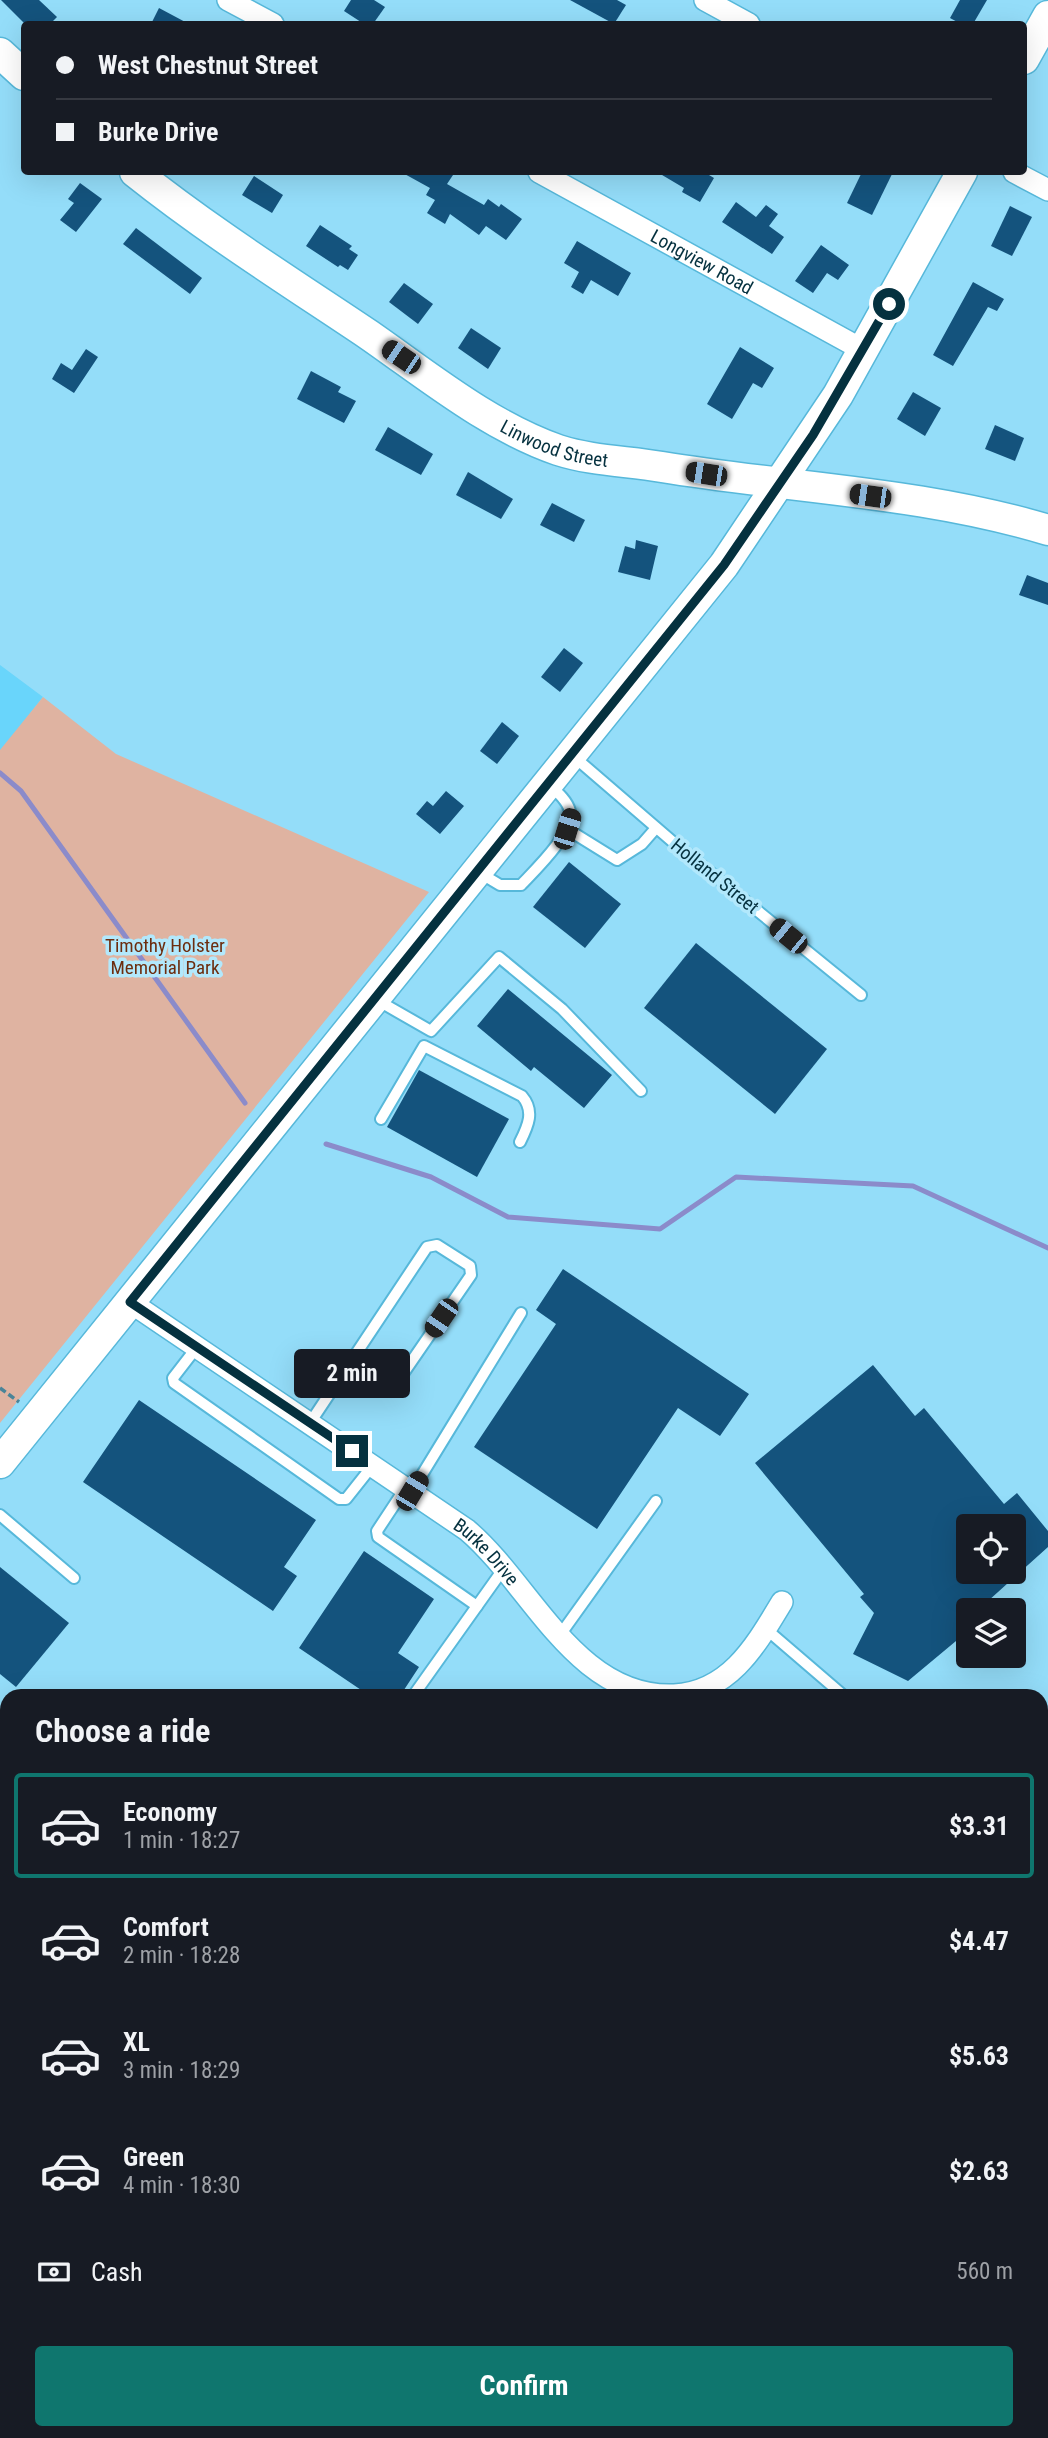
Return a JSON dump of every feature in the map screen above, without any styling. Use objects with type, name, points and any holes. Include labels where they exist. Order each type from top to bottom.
[{"type":"main road","points":[[1027,54],[1048,16]]},
{"type":"main road","points":[[0,53],[21,72]]},
{"type":"main road","name":"Linwood Street","points":[[139,175],[211,228],[453,393],[521,433],[558,450],[597,459],[627,461],[733,478],[782,481],[933,505],[1048,530]]},
{"type":"main road","points":[[0,1463],[724,565],[782,481],[863,350],[960,175]]},
{"type":"street","points":[[228,0],[267,21]]},
{"type":"street","points":[[705,0],[744,21]]},
{"type":"street","name":"Longview Road","points":[[544,175],[863,350]]},
{"type":"street","points":[[1020,175],[1048,190]]},
{"type":"street","name":"Burke Drive","points":[[130,1302],[409,1489],[478,1539],[589,1664],[627,1689]]},
{"type":"street","name":"Burke Drive","points":[[698,1689],[714,1684],[744,1661],[782,1602]]},
{"type":"lane","name":"Holland Street","points":[[572,755],[656,828],[861,995]]},
{"type":"lane","points":[[478,871],[500,885],[521,885],[567,829],[571,815],[568,804],[548,784]]},
{"type":"lane","points":[[567,829],[617,860],[642,844],[656,828]]},
{"type":"lane","points":[[381,1119],[431,1031],[499,957],[562,1009],[641,1091]]},
{"type":"lane","points":[[375,999],[431,1031]]},
{"type":"lane","points":[[424,1046],[522,1096],[528,1103],[530,1114],[520,1142]]},
{"type":"lane","points":[[310,1423],[426,1247],[437,1245],[470,1266],[471,1275],[396,1384],[388,1386],[351,1361]]},
{"type":"lane","points":[[477,1606],[378,1537],[377,1531],[409,1489],[522,1313]]},
{"type":"lane","points":[[197,1347],[173,1378],[174,1384],[339,1499],[346,1499],[373,1465]]},
{"type":"lane","points":[[561,1634],[656,1502]]},
{"type":"lane","points":[[0,1533],[4,1519],[74,1578]]},
{"type":"lane","points":[[418,1689],[504,1568]]},
{"type":"lane","points":[[766,1629],[836,1689]]},
{"type":"shaded area","points":[[0,665],[43,697],[0,752]]},
{"type":"green space","name":"Timothy Holster Memorial Park","points":[[43,697],[116,754],[429,892],[0,1423],[0,750]]},
{"type":"building","points":[[1,0],[39,0],[57,17],[53,21],[22,21]]},
{"type":"building","points":[[351,0],[374,0],[385,7],[375,21],[359,21],[344,11]]},
{"type":"building","points":[[570,0],[617,0],[626,5],[616,21],[608,21]]},
{"type":"building","points":[[960,0],[987,0],[975,21],[956,21],[950,18]]},
{"type":"building","points":[[159,8],[183,21],[152,21]]},
{"type":"building","points":[[406,175],[453,175],[447,184],[484,205],[488,199],[499,207],[501,204],[522,219],[506,240],[486,226],[479,235],[450,214],[445,224],[427,213],[435,200],[426,195],[430,188]]},
{"type":"building","points":[[662,175],[709,175],[714,178],[700,202],[682,192],[684,188]]},
{"type":"building","points":[[861,175],[892,175],[872,215],[847,203]]},
{"type":"building","points":[[254,176],[283,195],[272,213],[242,195]]},
{"type":"building","points":[[80,183],[102,199],[76,232],[60,220],[74,203],[68,199]]},
{"type":"building","points":[[736,202],[756,217],[766,205],[778,214],[769,226],[784,237],[772,254],[722,222]]},
{"type":"building","points":[[1010,206],[1032,217],[1012,256],[991,246]]},
{"type":"building","points":[[320,225],[352,246],[349,249],[358,255],[348,270],[340,265],[338,267],[306,246]]},
{"type":"building","points":[[136,228],[202,278],[190,294],[123,244]]},
{"type":"building","points":[[577,241],[631,273],[618,296],[591,280],[583,294],[571,287],[579,272],[564,263]]},
{"type":"building","points":[[821,245],[849,265],[838,280],[827,273],[813,293],[795,281]]},
{"type":"building","points":[[973,282],[1004,299],[997,311],[988,307],[953,366],[933,355]]},
{"type":"building","points":[[404,283],[433,304],[418,324],[389,302]]},
{"type":"building","points":[[471,328],[501,348],[488,369],[458,348]]},
{"type":"building","points":[[740,347],[774,368],[762,388],[753,383],[732,419],[707,404]]},
{"type":"building","points":[[86,349],[98,357],[74,393],[52,379],[61,363],[72,370]]},
{"type":"building","points":[[311,371],[341,387],[338,392],[356,401],[344,423],[297,399]]},
{"type":"building","points":[[913,392],[941,408],[925,436],[897,419]]},
{"type":"building","points":[[995,425],[1024,438],[1015,461],[985,449]]},
{"type":"building","points":[[388,427],[433,454],[421,475],[375,450]]},
{"type":"building","points":[[468,472],[513,499],[501,519],[456,495]]},
{"type":"building","points":[[552,503],[585,520],[574,542],[540,525]]},
{"type":"building","points":[[636,540],[658,546],[650,580],[618,572],[625,546],[635,549]]},
{"type":"building","points":[[1027,575],[1048,583],[1048,605],[1019,595]]},
{"type":"building","points":[[564,648],[583,663],[560,692],[541,677]]},
{"type":"building","points":[[502,722],[519,736],[497,764],[480,751]]},
{"type":"building","points":[[446,791],[464,806],[440,834],[416,814],[427,801],[433,806]]},
{"type":"building","points":[[569,862],[621,904],[585,948],[533,907]]},
{"type":"building","points":[[696,943],[827,1049],[775,1114],[644,1008]]},
{"type":"building","points":[[508,989],[612,1075],[584,1108],[534,1067],[531,1071],[477,1026]]},
{"type":"building","points":[[419,1070],[509,1119],[477,1177],[387,1127]]},
{"type":"building","points":[[563,1269],[749,1394],[720,1436],[678,1408],[597,1529],[474,1447],[556,1324],[536,1310]]},
{"type":"building","points":[[873,1365],[915,1416],[924,1408],[1004,1504],[1017,1493],[1048,1531],[1048,1547],[1026,1567],[1026,1514],[956,1514],[956,1584],[1007,1584],[991,1598],[956,1598],[956,1641],[908,1681],[853,1654],[874,1613],[860,1597],[864,1594],[755,1463]]},
{"type":"building","points":[[139,1400],[316,1520],[284,1567],[297,1576],[273,1611],[83,1482]]},
{"type":"building","points":[[364,1551],[434,1599],[398,1653],[419,1667],[405,1689],[360,1689],[299,1648]]},
{"type":"building","points":[[0,1567],[69,1623],[16,1687],[0,1674]]},
{"type":"waterway","points":[[0,773],[21,791],[245,1103]]},
{"type":"waterway","points":[[326,1144],[431,1177],[508,1217],[660,1229],[736,1177],[913,1186],[1048,1248]]},
{"type":"route","points":[[352,1451],[130,1302],[724,565],[813,435],[889,304]]}]
